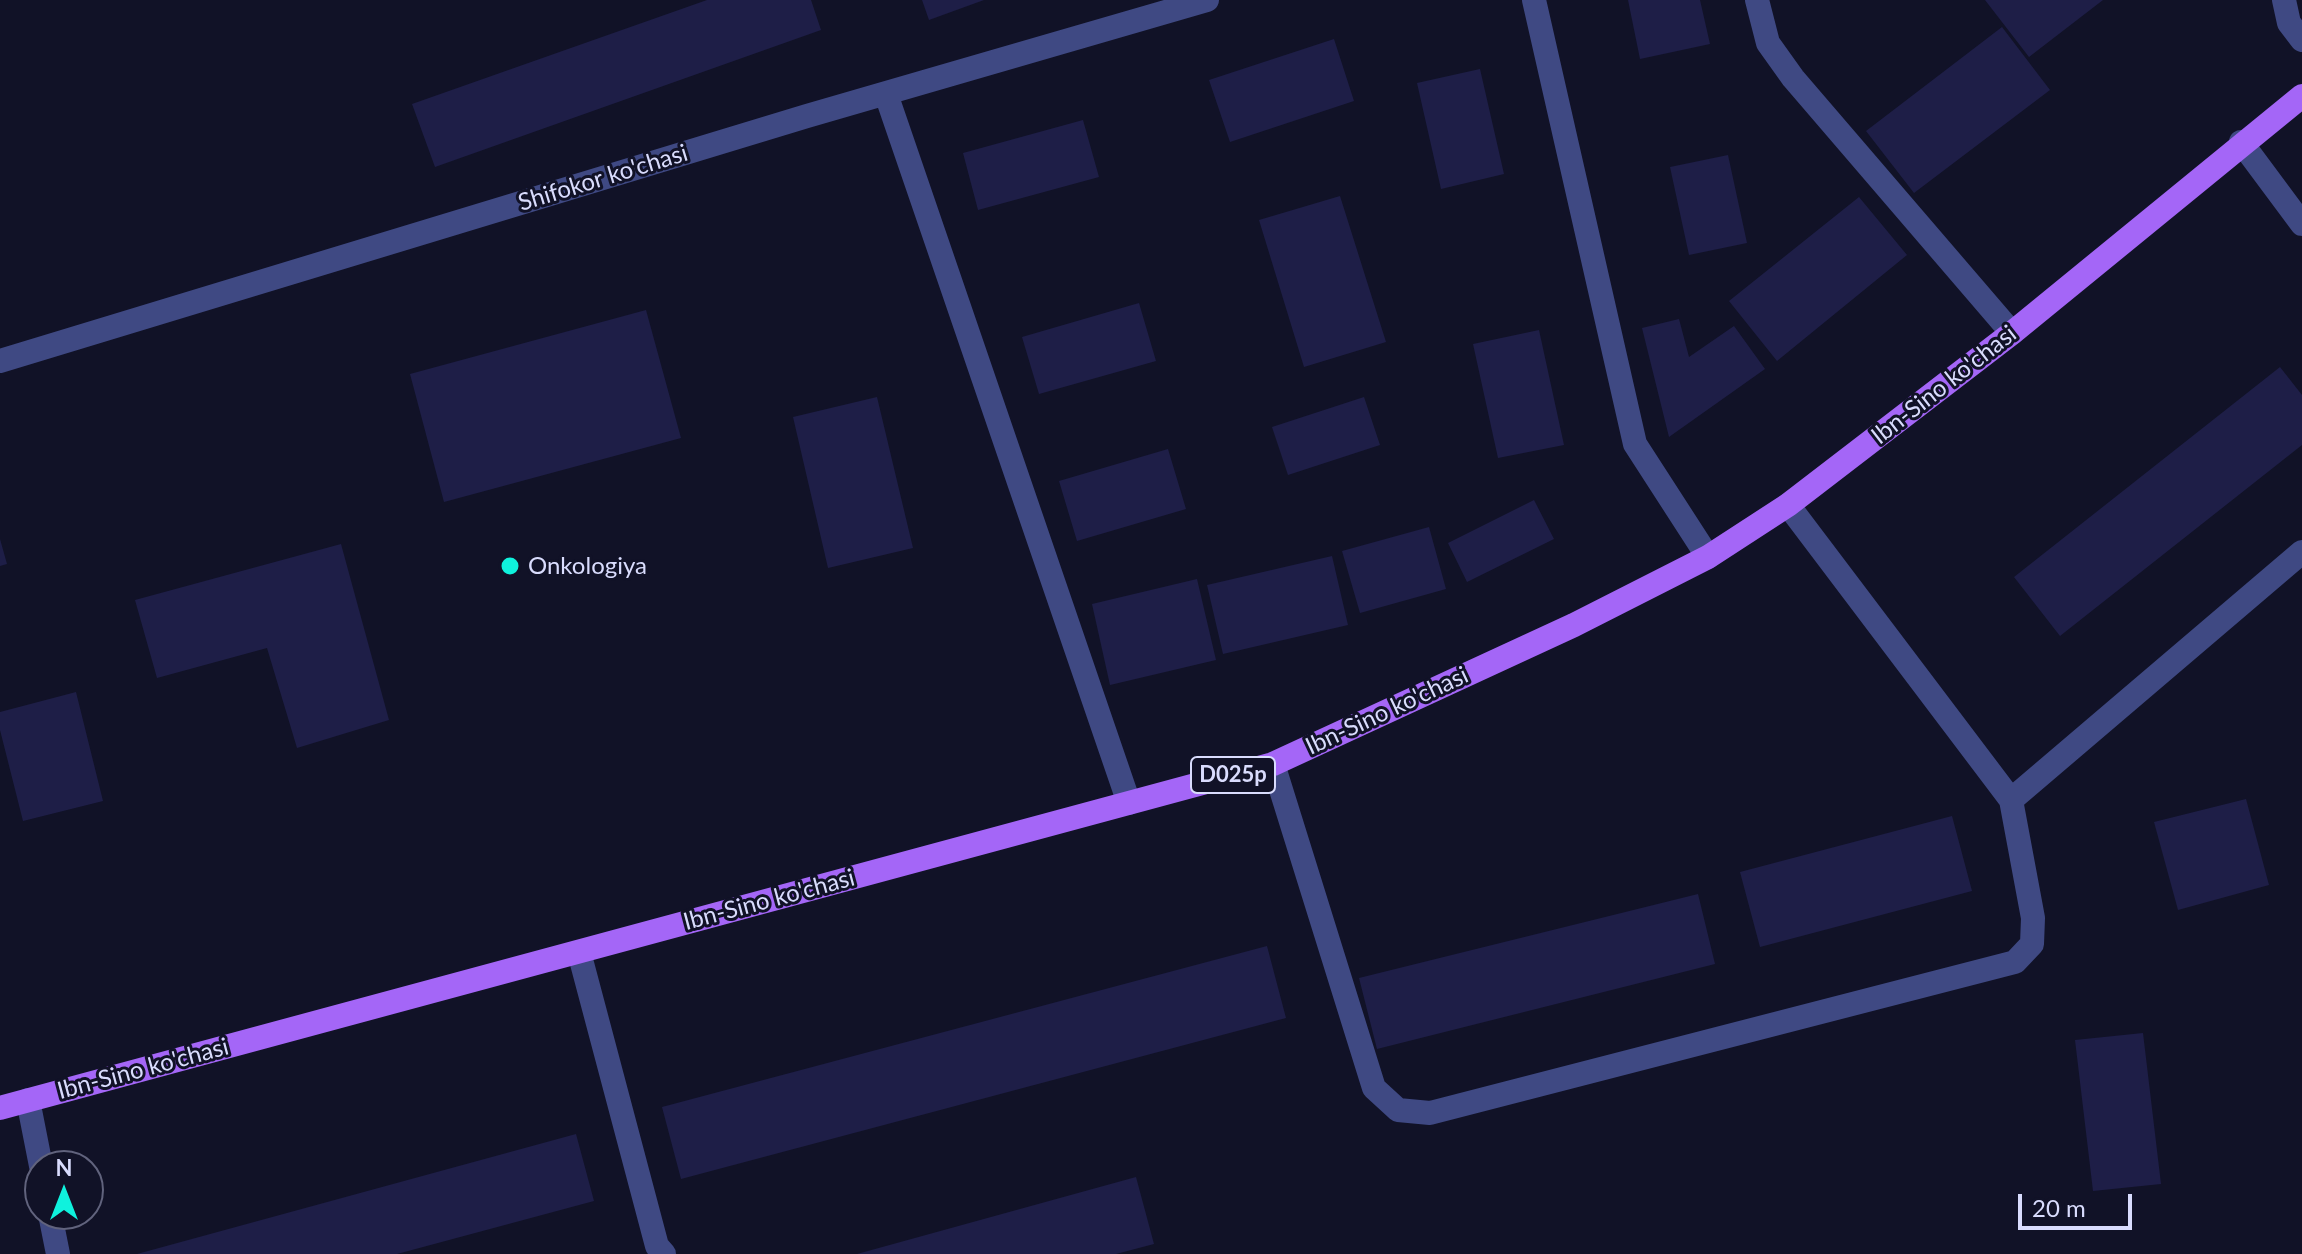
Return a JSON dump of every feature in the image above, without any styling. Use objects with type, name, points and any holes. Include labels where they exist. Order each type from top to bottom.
[{"type":"main road","name":"Ibn-Sino ko'chasi","points":[[0,1108],[1273,764],[1574,625],[1708,557],[1788,505],[2012,333],[2241,142],[2302,96]]},
{"type":"street","name":"Shifokor ko'chasi","points":[[0,361],[1207,0]]},
{"type":"street","points":[[1534,0],[1635,444],[1708,557]]},
{"type":"street","points":[[1757,0],[1768,43],[1793,78],[2012,333]]},
{"type":"street","points":[[2284,0],[2289,23],[2302,40]]},
{"type":"street","points":[[886,94],[1129,803]]},
{"type":"street","points":[[2241,142],[2302,224]]},
{"type":"street","points":[[1273,764],[1374,1088],[1398,1110],[1430,1113],[2015,962],[2032,944],[2033,918],[2011,800],[1788,505]]},
{"type":"street","points":[[2011,800],[2302,552]]},
{"type":"street","points":[[579,952],[657,1246],[664,1254]]},
{"type":"street","points":[[28,1100],[38,1150]]},
{"type":"street","points":[[50,1230],[50,1252]]},
{"type":"building","points":[[707,0],[811,0],[821,30],[435,167],[412,104]]},
{"type":"building","points":[[922,0],[984,0],[929,20]]},
{"type":"building","points":[[1628,0],[1700,0],[1710,44],[1640,59]]},
{"type":"building","points":[[1985,0],[2103,0],[2029,57]]},
{"type":"building","points":[[2002,27],[2050,90],[1914,193],[1866,131]]},
{"type":"building","points":[[1334,39],[1354,101],[1230,142],[1209,80]]},
{"type":"building","points":[[1480,69],[1504,174],[1441,189],[1417,83]]},
{"type":"building","points":[[1083,120],[1099,177],[978,210],[963,153]]},
{"type":"building","points":[[1728,155],[1747,243],[1689,255],[1670,167]]},
{"type":"building","points":[[1340,196],[1386,342],[1304,367],[1259,220]]},
{"type":"building","points":[[1859,197],[1907,255],[1777,361],[1729,301]]},
{"type":"building","points":[[1139,303],[1156,361],[1039,394],[1022,337]]},
{"type":"building","points":[[646,310],[681,438],[444,502],[410,374]]},
{"type":"building","points":[[1679,319],[1689,357],[1734,326],[1765,369],[1669,437],[1642,328]]},
{"type":"building","points":[[1539,330],[1564,445],[1498,458],[1473,344]]},
{"type":"building","points":[[2280,367],[2302,395],[2302,445],[2060,636],[2014,577]]},
{"type":"building","points":[[877,397],[913,548],[828,568],[793,417]]},
{"type":"building","points":[[1364,397],[1380,445],[1288,475],[1272,427]]},
{"type":"building","points":[[1168,449],[1186,509],[1077,541],[1059,481]]},
{"type":"building","points":[[1534,500],[1554,539],[1467,582],[1448,543]]},
{"type":"building","points":[[1429,527],[1446,589],[1360,613],[1342,551]]},
{"type":"building","points":[[0,539],[7,564],[0,566]]},
{"type":"building","points":[[341,544],[389,720],[297,748],[267,648],[157,678],[135,600]]},
{"type":"building","points":[[1332,556],[1348,625],[1223,654],[1207,585]]},
{"type":"building","points":[[1197,579],[1216,660],[1110,685],[1092,604]]},
{"type":"building","points":[[76,692],[103,801],[23,821],[0,730],[0,712]]},
{"type":"building","points":[[2246,799],[2269,885],[2178,910],[2154,822]]},
{"type":"building","points":[[1952,816],[1972,891],[1760,947],[1740,872]]},
{"type":"building","points":[[1698,894],[1715,964],[1377,1049],[1359,978]]},
{"type":"building","points":[[1267,946],[1286,1018],[681,1179],[662,1107]]},
{"type":"building","points":[[2143,1033],[2161,1184],[2093,1191],[2075,1040]]},
{"type":"building","points":[[576,1134],[594,1201],[397,1254],[137,1254]]},
{"type":"building","points":[[1136,1177],[1154,1244],[1116,1254],[857,1254]]},
{"type":"place","name":"Onkologiya","points":[[510,566]]}]
